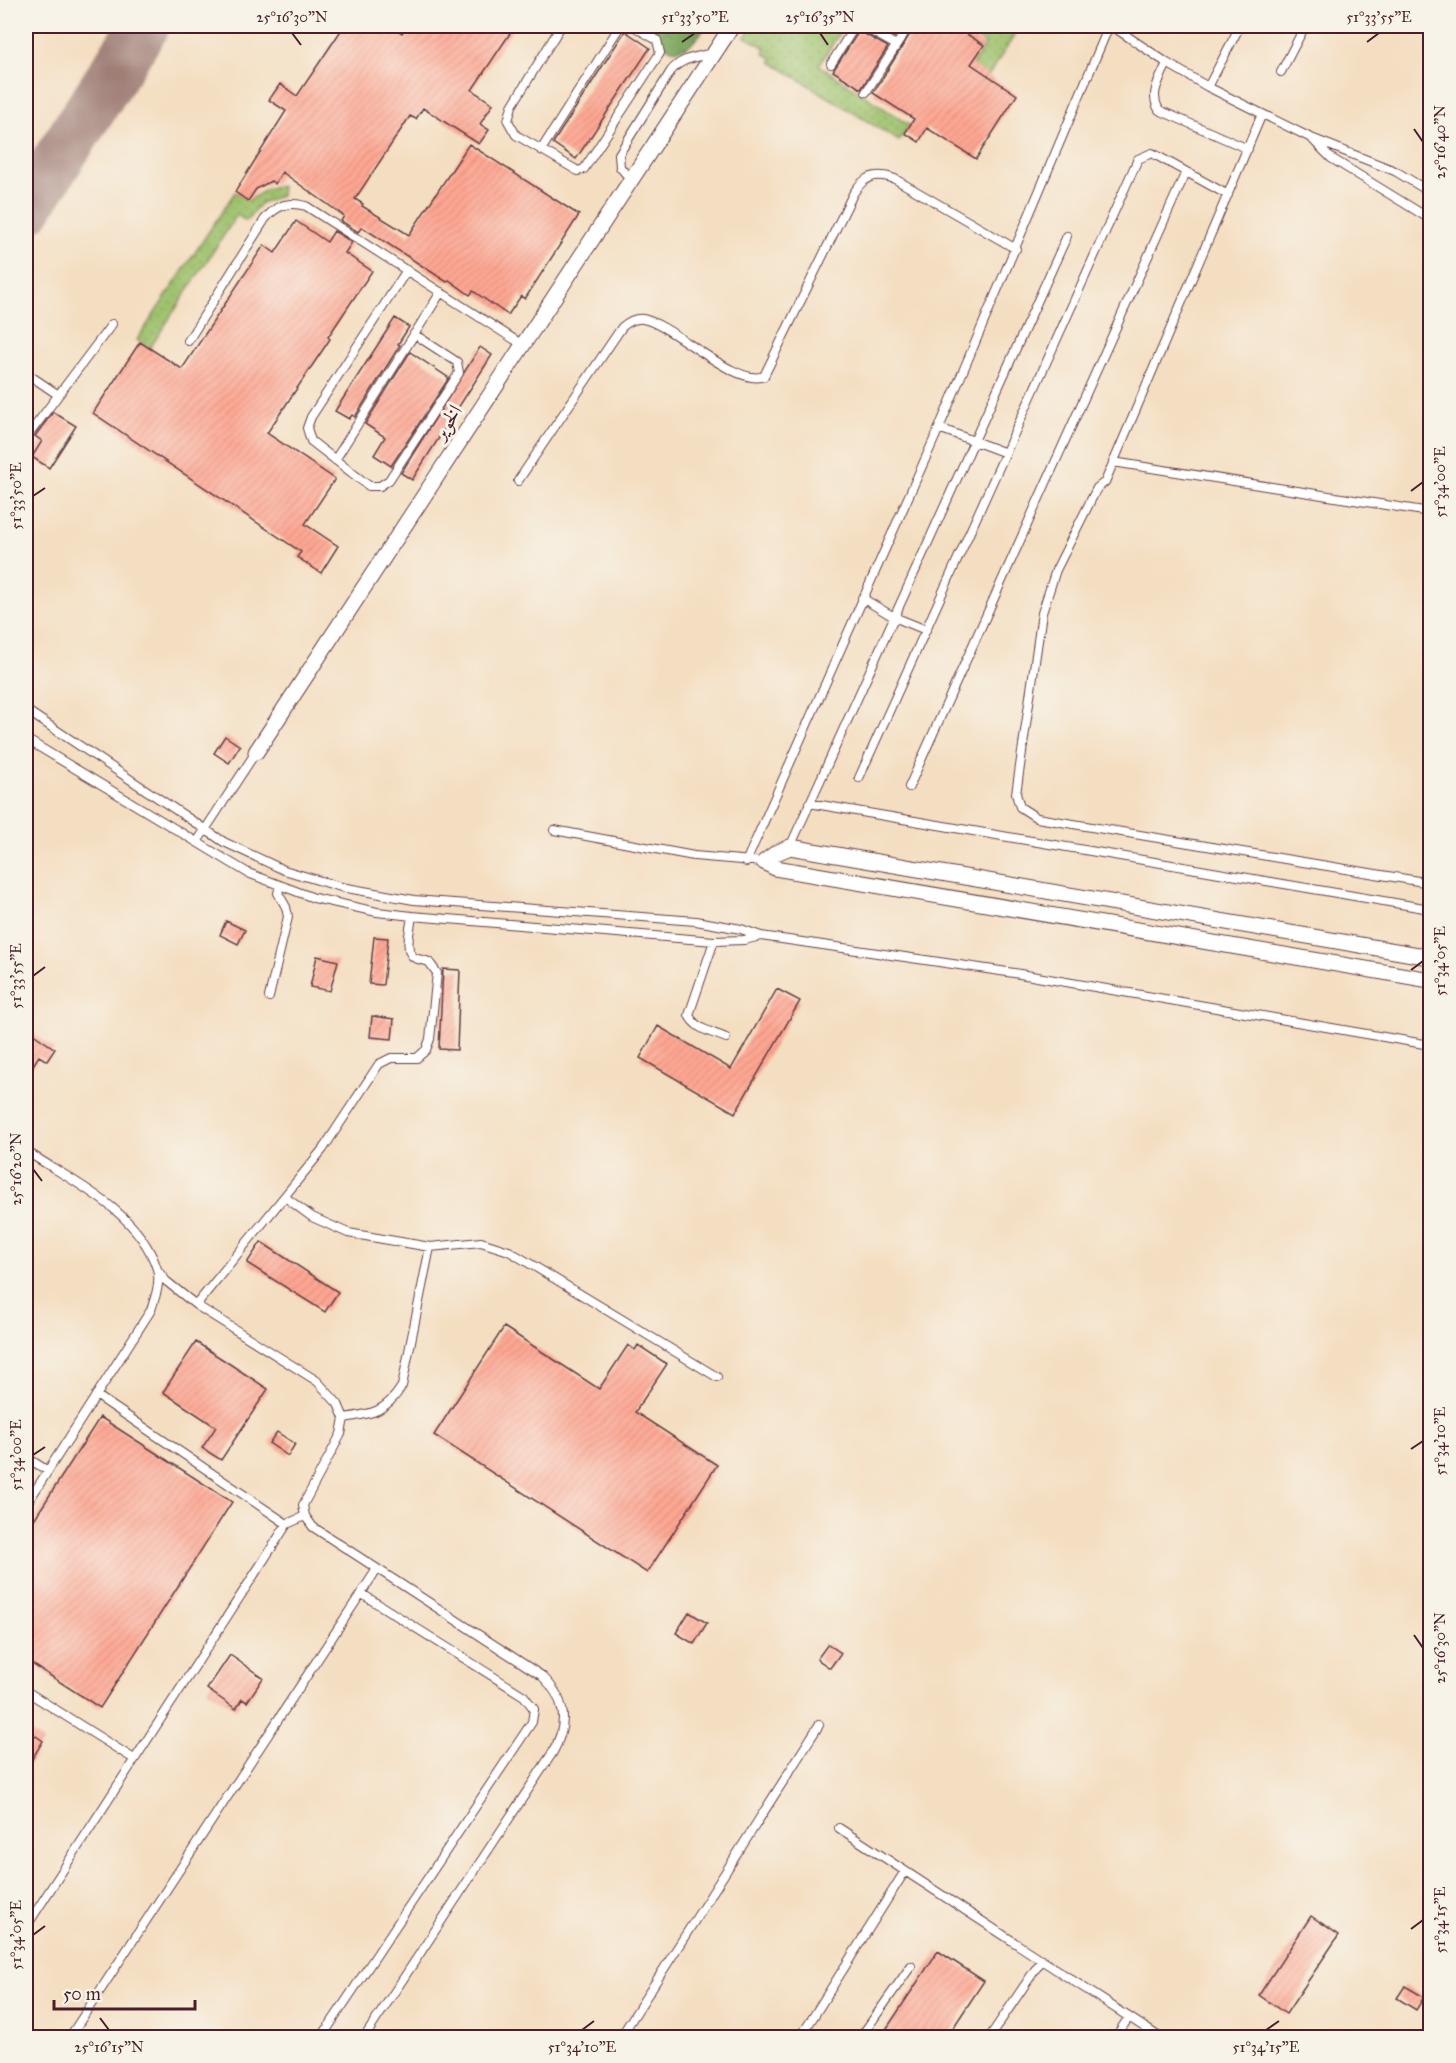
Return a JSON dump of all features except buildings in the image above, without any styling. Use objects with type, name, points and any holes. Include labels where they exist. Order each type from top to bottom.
[{"type":"street","name":"الخوير","points":[[256,752],[730,26]]},
{"type":"street","points":[[1431,957],[790,847],[764,862],[775,868],[1431,980]]},
{"type":"lane","points":[[561,26],[508,113],[511,129],[574,170],[584,169],[660,52],[657,40],[633,26]]},
{"type":"lane","points":[[541,150],[620,26]]},
{"type":"lane","points":[[831,64],[855,26]]},
{"type":"lane","points":[[862,26],[896,45]]},
{"type":"lane","points":[[866,92],[909,26]]},
{"type":"lane","points":[[746,862],[939,428],[1110,26],[1208,87],[1311,138],[1395,171],[1431,192]]},
{"type":"lane","points":[[1208,87],[1240,26]]},
{"type":"lane","points":[[1281,72],[1305,26]]},
{"type":"lane","points":[[631,180],[620,167],[619,154],[671,71],[678,63],[689,58],[714,53]]},
{"type":"lane","points":[[1167,63],[1153,93],[1159,110],[1248,149]]},
{"type":"lane","points":[[1262,114],[1105,482],[1096,488],[1056,570],[1042,613],[1015,785],[1020,807],[1037,818],[1431,883]]},
{"type":"lane","points":[[1311,138],[1331,158],[1431,219]]},
{"type":"lane","points":[[860,778],[1138,159],[1152,153],[1228,195]]},
{"type":"lane","points":[[909,787],[1186,172]]},
{"type":"lane","points":[[518,481],[622,327],[631,320],[642,319],[653,323],[710,358],[752,378],[764,376],[853,194],[859,183],[870,176],[883,174],[895,179],[1016,249]]},
{"type":"lane","points":[[188,340],[265,219],[272,210],[282,204],[294,203],[306,206],[522,345]]},
{"type":"lane","points":[[790,847],[1067,236]]},
{"type":"lane","points":[[407,270],[308,422],[307,433],[311,441],[363,484],[375,487],[385,483],[458,376],[457,362],[414,334]]},
{"type":"lane","points":[[335,460],[441,292]]},
{"type":"lane","points":[[26,438],[29,424],[57,394],[112,324]]},
{"type":"lane","points":[[26,373],[57,394]]},
{"type":"lane","points":[[939,428],[1006,453]]},
{"type":"lane","points":[[1113,462],[1431,512]]},
{"type":"lane","points":[[862,598],[926,630]]},
{"type":"lane","points":[[26,710],[243,853],[284,870],[340,887],[383,895],[696,921],[741,929],[761,936],[1014,973],[1431,1045]]},
{"type":"lane","points":[[26,739],[248,873],[280,886],[338,903],[377,912],[412,916],[714,941],[744,940],[761,936]]},
{"type":"lane","name":"الخوير","points":[[197,842],[256,752]]},
{"type":"lane","points":[[809,803],[1431,909]]},
{"type":"lane","points":[[554,830],[684,854],[764,862]]},
{"type":"lane","points":[[269,997],[288,917],[286,907],[278,893],[280,886]]},
{"type":"lane","points":[[196,1305],[285,1197],[342,1123],[380,1064],[391,1058],[417,1058],[429,1045],[437,973],[429,962],[417,959],[411,954],[409,944],[412,916]]},
{"type":"lane","points":[[714,941],[689,1015],[692,1023],[698,1027],[726,1038]]},
{"type":"lane","points":[[26,1151],[111,1206],[137,1232],[166,1281],[196,1305],[317,1381],[334,1398],[344,1418],[336,1448],[305,1499],[305,1516],[313,1527],[542,1676],[554,1688],[562,1703],[565,1720],[561,1737],[553,1752],[364,2037]]},
{"type":"lane","points":[[285,1197],[312,1217],[348,1233],[430,1247],[475,1242],[509,1251],[717,1377]]},
{"type":"lane","points":[[344,1418],[373,1414],[391,1402],[402,1386],[430,1247]]},
{"type":"lane","points":[[26,1505],[151,1310],[156,1295],[158,1271]]},
{"type":"lane","points":[[96,1395],[287,1524]]},
{"type":"lane","points":[[26,1458],[48,1472]]},
{"type":"lane","points":[[26,1927],[287,1524],[305,1516]]},
{"type":"lane","points":[[69,2037],[143,1921],[377,1569]]},
{"type":"lane","points":[[321,2037],[532,1722],[534,1709],[524,1696],[362,1594]]},
{"type":"lane","points":[[26,1691],[134,1760]]},
{"type":"lane","points":[[620,2037],[819,1725]]},
{"type":"lane","points":[[839,1828],[1161,2037]]},
{"type":"lane","points":[[801,2037],[905,1871]]},
{"type":"lane","points":[[989,2037],[1041,1960]]},
{"type":"lane","points":[[860,2037],[910,1966]]},
{"type":"lane","points":[[1115,2037],[1129,2017]]},
{"type":"green space","points":[[637,26],[706,26],[696,39],[680,50],[666,46]]},
{"type":"green space","points":[[752,26],[831,26],[839,34],[819,65],[909,125],[899,141],[771,62],[773,58],[764,54],[766,48],[745,37]]},
{"type":"green space","points":[[959,26],[998,26],[1014,36],[972,101],[955,90],[986,44]]},
{"type":"green space","points":[[282,186],[281,196],[261,203],[246,221],[237,215],[150,348],[137,340],[235,192],[248,201],[268,188]]},
{"type":"taxiway","points":[[26,209],[144,26]]}]
